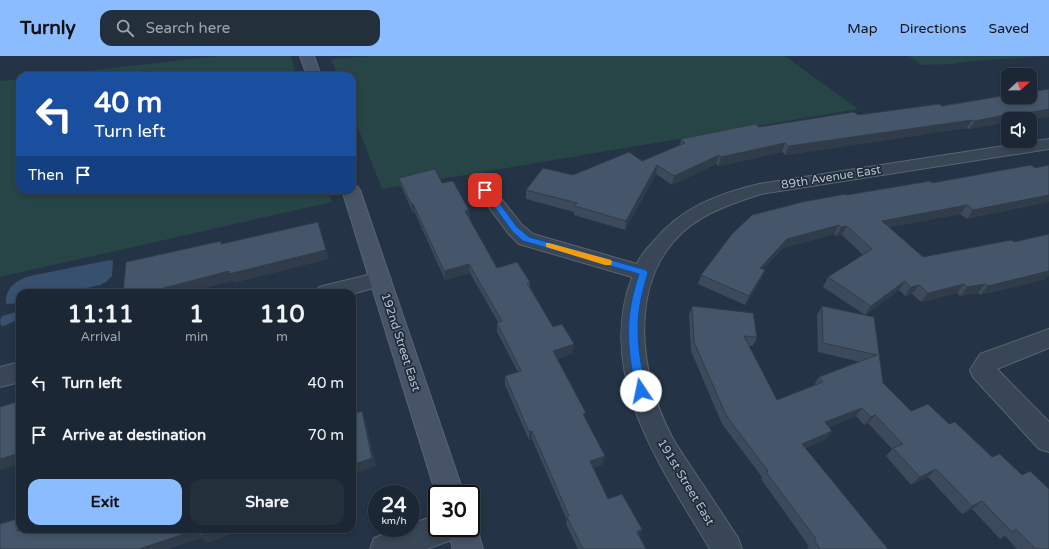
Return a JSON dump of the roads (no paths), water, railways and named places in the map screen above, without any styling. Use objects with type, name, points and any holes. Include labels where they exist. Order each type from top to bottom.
[{"type":"street","points":[[307,56],[313,72]]},
{"type":"street","name":"89th Avenue East","points":[[643,273],[648,261],[666,238],[683,222],[729,198],[759,188],[1049,144]]},
{"type":"street","points":[[485,190],[515,229],[526,239],[643,273]]},
{"type":"street","name":"192nd Street East","points":[[352,194],[447,485]]},
{"type":"street","name":"191st Street East","points":[[643,273],[635,298],[632,322],[633,350],[641,391],[661,443],[727,549]]},
{"type":"street","points":[[342,289],[380,279]]},
{"type":"street","points":[[1049,338],[989,361],[982,370],[1049,440]]},
{"type":"street","points":[[0,377],[16,373]]},
{"type":"street","points":[[385,549],[428,533]]},
{"type":"street","points":[[465,537],[468,549]]},
{"type":"water","points":[[110,260],[113,261],[112,276],[100,285],[82,289],[16,289],[16,303],[6,304],[9,289],[16,282],[30,276]]},
{"type":"water","points":[[16,312],[16,320],[1,326],[0,320],[2,316]]}]
